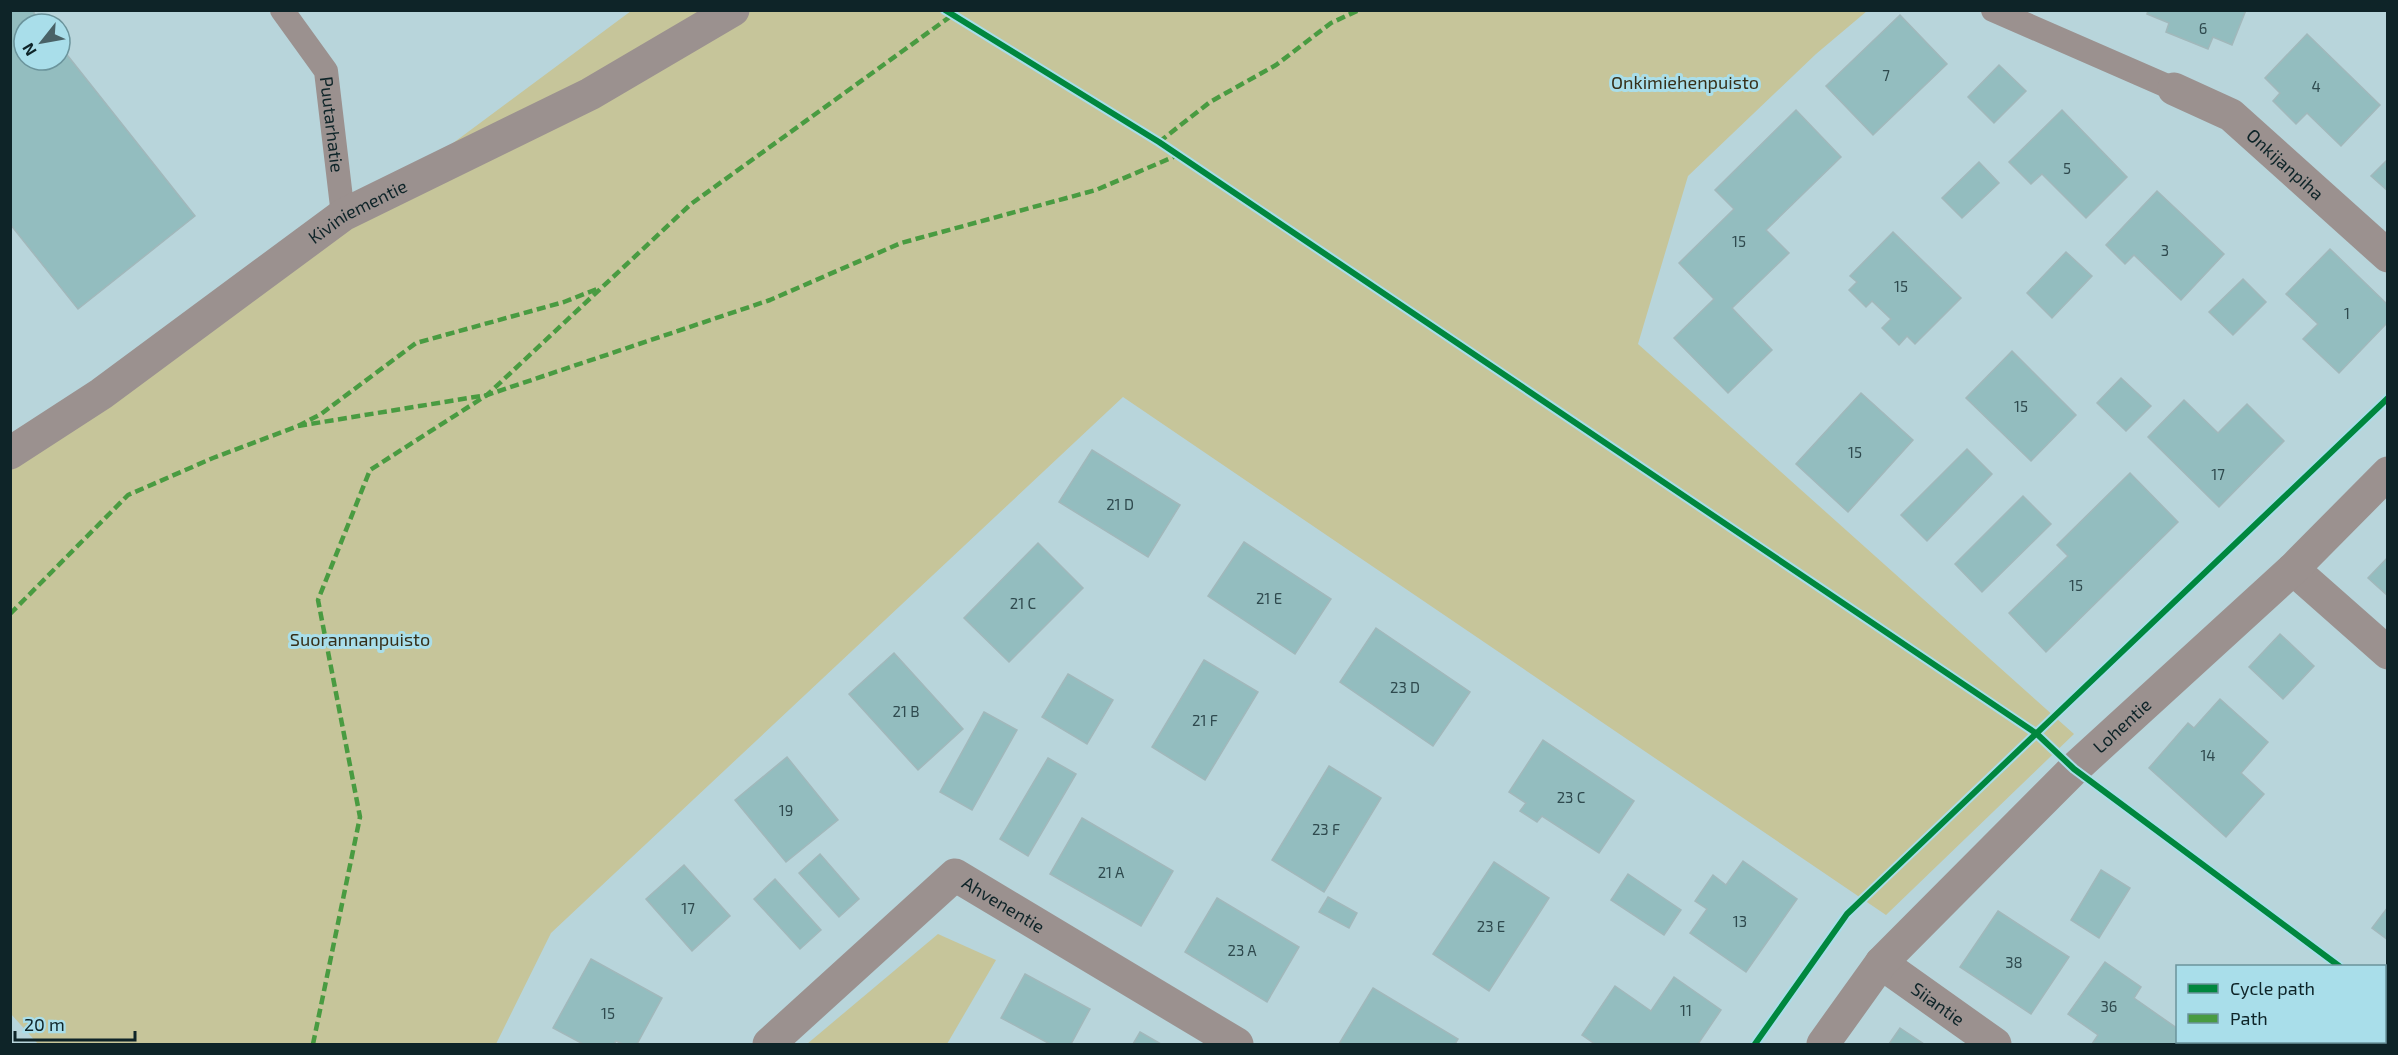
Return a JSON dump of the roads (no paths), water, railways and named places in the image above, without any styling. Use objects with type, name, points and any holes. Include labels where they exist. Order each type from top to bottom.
[{"type":"street","name":"Kiviniementie","points":[[10,453],[101,394],[344,215],[590,94],[733,10]]},
{"type":"street","name":"Onkijanpiha","points":[[2174,89],[2231,115],[2388,256]]},
{"type":"street","name":"Lohentie","points":[[1823,1044],[1881,963],[2073,769],[2293,569],[2388,473]]},
{"type":"street","points":[[2293,569],[2388,653]]},
{"type":"street","name":"Ahvenentie","points":[[769,1044],[955,875],[1237,1044]]},
{"type":"street","name":"Siiantie","points":[[1881,963],[1995,1044]]},
{"type":"lane","name":"Puutarhatie","points":[[282,10],[326,71],[344,215]]},
{"type":"lane","points":[[1993,10],[2174,89]]},
{"type":"park label","name":"Onkimiehenpuisto","points":[[1685,82]]},
{"type":"park label","name":"Suorannanpuisto","points":[[360,639]]}]
